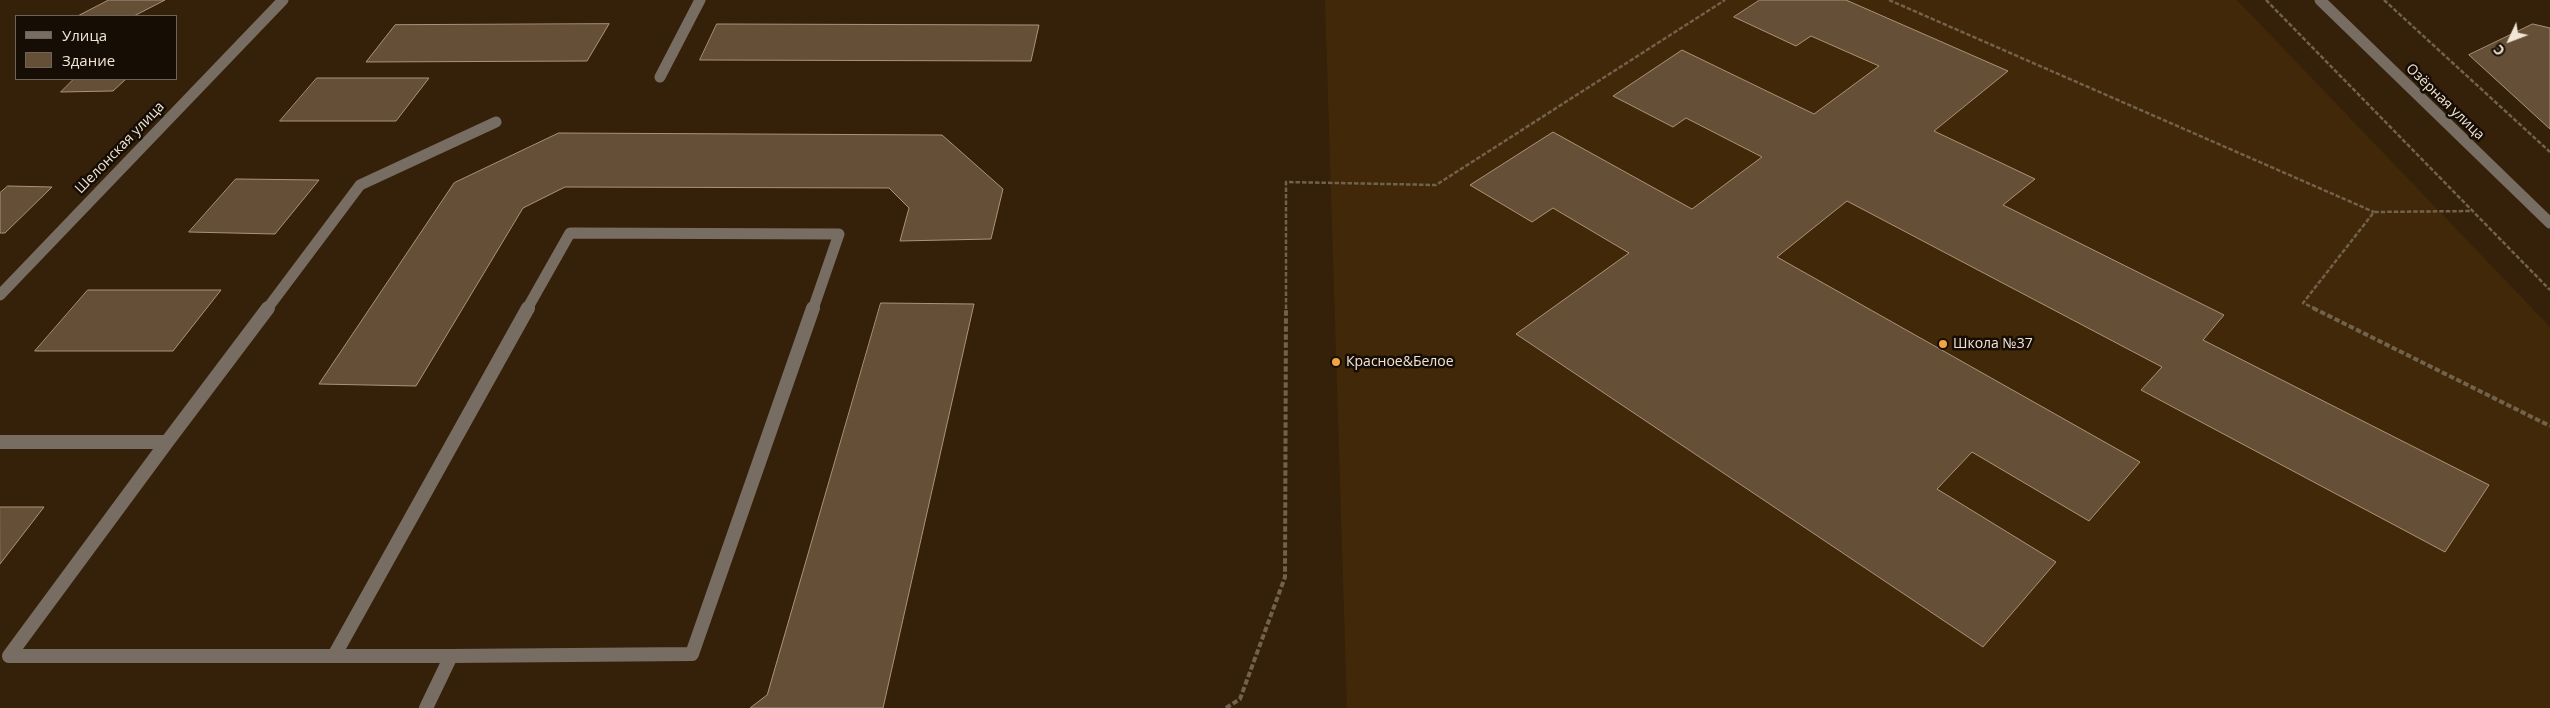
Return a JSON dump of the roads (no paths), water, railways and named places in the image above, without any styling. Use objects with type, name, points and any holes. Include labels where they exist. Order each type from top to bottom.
[{"type":"street","name":"Шелонская улица","points":[[0,295],[283,0]]},
{"type":"street","points":[[660,77],[700,0]]},
{"type":"street","name":"Озёрная улица","points":[[2320,0],[2550,223]]},
{"type":"street","points":[[334,656],[570,232],[840,234],[692,654],[451,656],[334,656],[9,656],[360,186],[496,122]]},
{"type":"street","points":[[0,442],[167,442]]},
{"type":"street","points":[[426,708],[451,656]]},
{"type":"place","name":"Школа №37","points":[[1943,344]]},
{"type":"place","name":"Красное&Белое","points":[[1336,362]]}]
